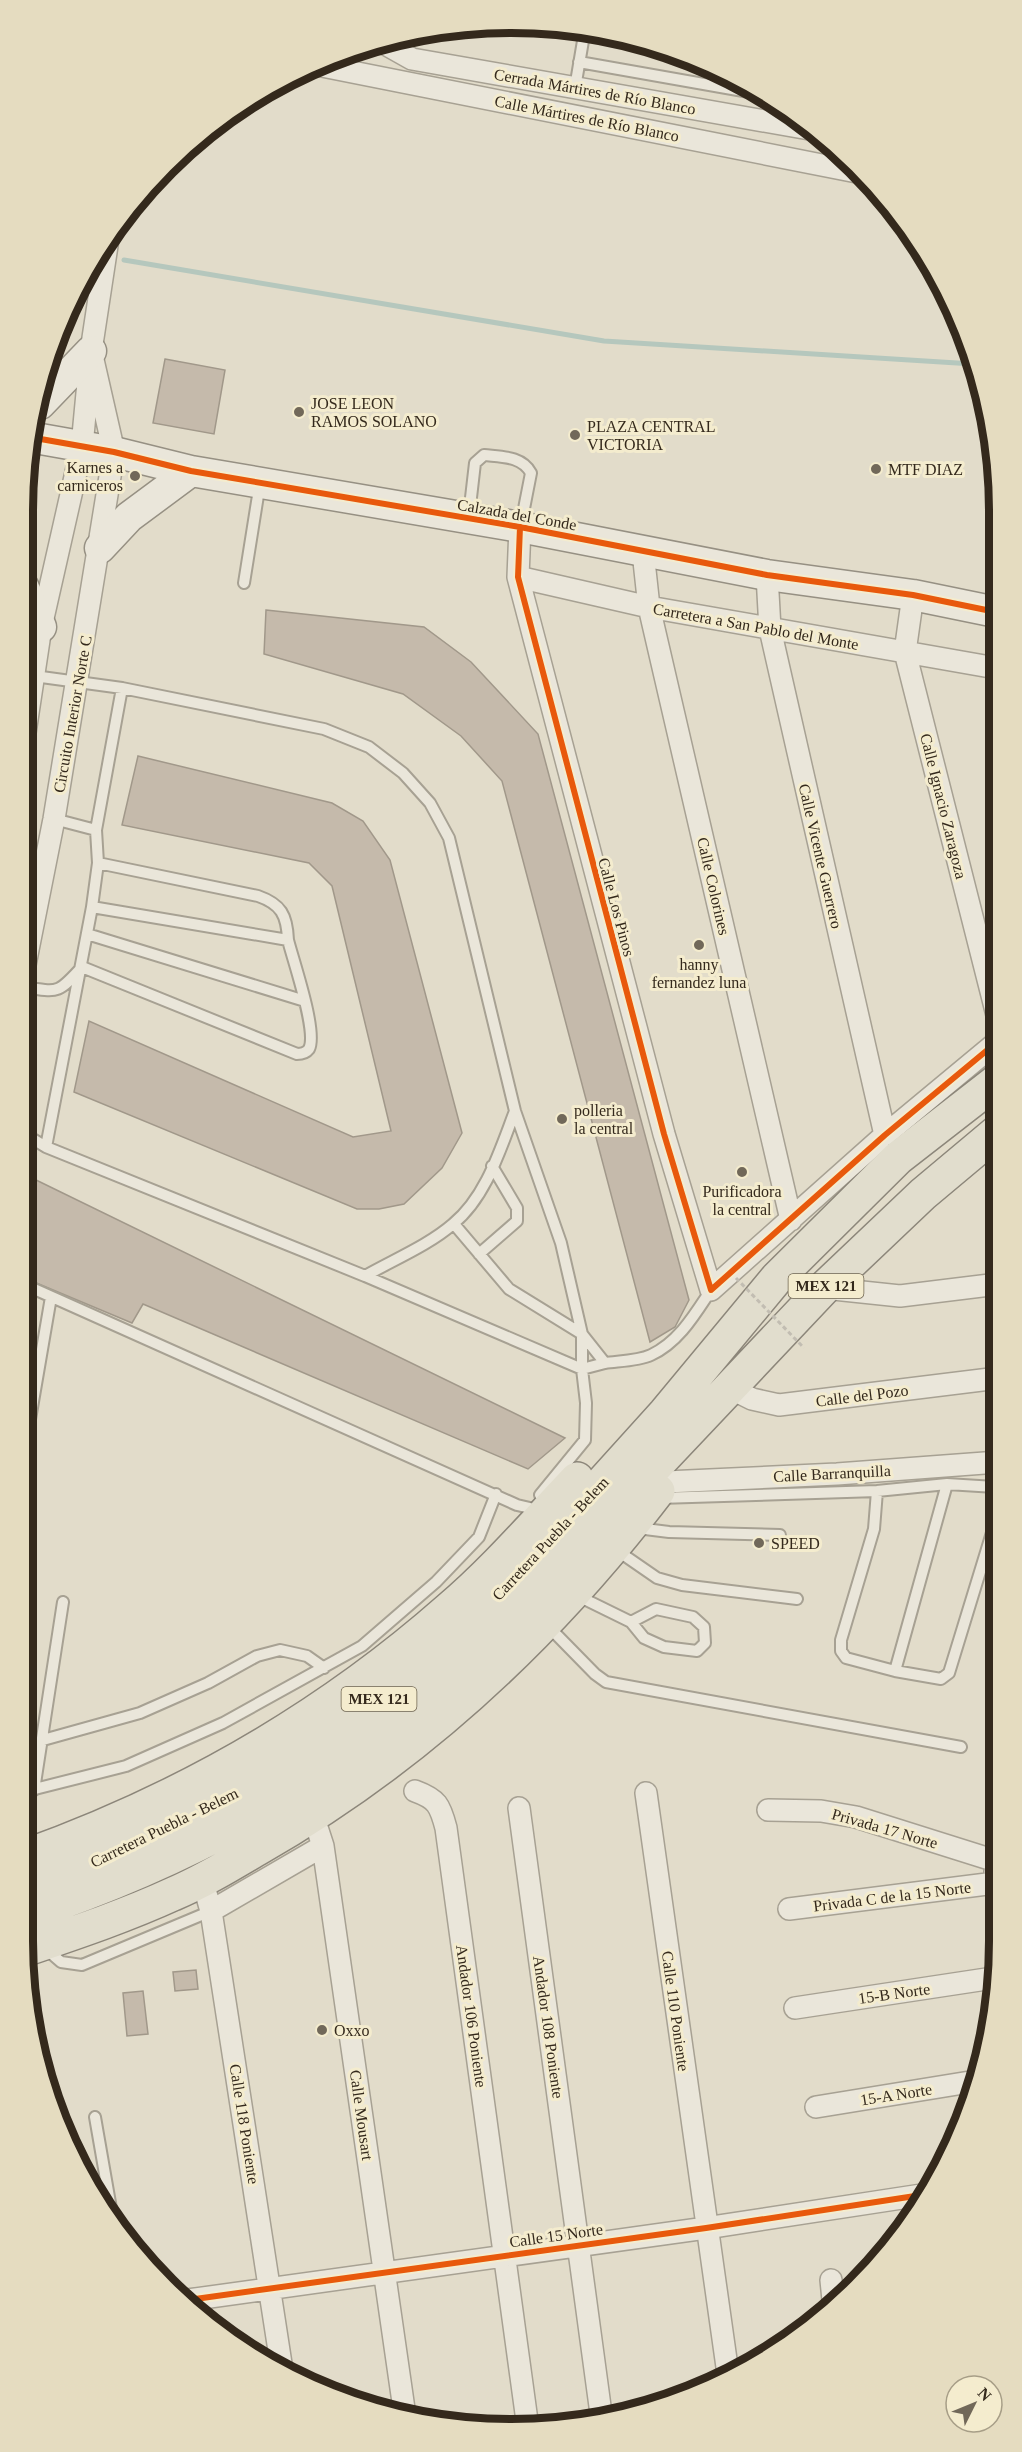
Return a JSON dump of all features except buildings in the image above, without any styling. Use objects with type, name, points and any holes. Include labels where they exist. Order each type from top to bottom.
[{"type":"main road","name":"Carretera Puebla - Belem","points":[[33,1885],[88,1865],[208,1807],[300,1754],[406,1679],[466,1625],[535,1557],[665,1413],[777,1278],[898,1158],[956,1096],[989,1084]]},
{"type":"main road","name":"Carretera Puebla - Belem","points":[[33,1912],[183,1853],[300,1787],[356,1749],[423,1695],[662,1478],[708,1412],[824,1288],[923,1194],[989,1139]]},
{"type":"main road","points":[[33,1853],[140,1810],[246,1757],[331,1702],[376,1652],[450,1609],[642,1409],[697,1374]]},
{"type":"main road","points":[[33,1947],[174,1894],[314,1815],[418,1741],[478,1690],[546,1624],[622,1537],[662,1478]]},
{"type":"street","name":"Cerrada Mártires de Río Blanco","points":[[392,48],[412,59],[794,127]]},
{"type":"street","name":"Calle Mártires de Río Blanco","points":[[333,67],[845,170]]},
{"type":"street","points":[[807,162],[812,140]]},
{"type":"street","points":[[33,682],[41,627],[82,446],[91,351],[105,260]]},
{"type":"street","points":[[47,397],[91,351]]},
{"type":"street","points":[[91,351],[114,452]]},
{"type":"street","name":"Calzada del Conde","points":[[39,439],[114,452],[191,471],[520,527],[767,575],[913,595],[989,611]]},
{"type":"street","name":"Circuito Interior Norte C","points":[[33,921],[54,819],[114,452]]},
{"type":"street","points":[[100,548],[129,517],[191,471]]},
{"type":"street","name":"Calle Los Pinos","points":[[520,527],[518,577],[661,1123],[711,1290]]},
{"type":"street","name":"Calle Colorines","points":[[643,552],[649,607],[791,1220]]},
{"type":"street","name":"Calle Vicente Guerrero","points":[[767,575],[770,628],[885,1136]]},
{"type":"street","name":"Carretera a San Pablo del Monte","points":[[518,577],[649,607],[989,667]]},
{"type":"street","name":"Calle Ignacio Zaragoza","points":[[913,595],[905,652],[989,983]]},
{"type":"street","points":[[33,610],[41,627]]},
{"type":"street","points":[[711,1290],[885,1136],[956,1096],[989,1053]]},
{"type":"street","points":[[824,1288],[900,1296],[989,1285]]},
{"type":"street","name":"Calle del Pozo","points":[[730,1388],[752,1399],[779,1405],[989,1379]]},
{"type":"street","name":"Calle Barranquilla","points":[[662,1478],[837,1474],[989,1463]]},
{"type":"street","name":"Andador 106 Poniente","points":[[415,1791],[431,1796],[441,1809],[446,1828],[527,2418]]},
{"type":"street","name":"Calle 110 Poniente","points":[[646,1794],[706,2228],[728,2367]]},
{"type":"street","name":"Andador 108 Poniente","points":[[519,1808],[601,2411]]},
{"type":"street","name":"Privada 17 Norte","points":[[768,1810],[821,1810],[856,1817],[989,1859]]},
{"type":"street","name":"Calle Mousart","points":[[314,1815],[323,1846],[404,2407]]},
{"type":"street","points":[[211,1911],[323,1846]]},
{"type":"street","name":"Calle 118 Poniente","points":[[202,1879],[211,1911],[281,2360]]},
{"type":"street","name":"Privada C de la 15 Norte","points":[[789,1909],[989,1884]]},
{"type":"street","name":"15-B Norte","points":[[795,2008],[987,1979]]},
{"type":"street","name":"15-A Norte","points":[[816,2107],[968,2082]]},
{"type":"street","name":"Calle 15 Norte","points":[[195,2299],[385,2274],[915,2196]]},
{"type":"lane","points":[[575,88],[583,39]]},
{"type":"lane","points":[[579,62],[737,90]]},
{"type":"lane","points":[[469,519],[475,464],[479,458],[484,455],[520,460],[531,473],[520,527]]},
{"type":"lane","points":[[244,583],[260,483]]},
{"type":"lane","points":[[34,676],[122,688],[324,729],[369,747],[403,773],[430,803],[449,838],[515,1111],[561,1243],[582,1334],[582,1369],[586,1403],[585,1440],[530,1508],[504,1555]]},
{"type":"lane","points":[[46,1147],[92,907],[98,863],[96,830],[122,688]]},
{"type":"lane","points":[[54,819],[96,830]]},
{"type":"lane","points":[[82,967],[297,1054],[309,1050],[312,1038],[305,1001],[288,940],[287,924],[282,912],[272,901],[258,896],[98,863]]},
{"type":"lane","points":[[92,907],[288,940]]},
{"type":"lane","points":[[87,934],[305,1001]]},
{"type":"lane","points":[[33,989],[55,992],[64,987],[82,967]]},
{"type":"lane","points":[[365,1275],[453,1224],[477,1197],[515,1111]]},
{"type":"lane","points":[[33,1139],[46,1147],[365,1275],[582,1369],[650,1355],[671,1341],[688,1324],[711,1290]]},
{"type":"lane","points":[[479,1254],[517,1221],[517,1208],[492,1166]]},
{"type":"lane","points":[[453,1224],[509,1289],[582,1334],[605,1364]]},
{"type":"lane","points":[[33,1289],[517,1505],[530,1508]]},
{"type":"lane","points":[[33,1398],[51,1297]]},
{"type":"lane","points":[[662,1478],[878,1491],[946,1484],[989,1487]]},
{"type":"lane","points":[[896,1671],[946,1484]]},
{"type":"lane","points":[[878,1491],[874,1529],[842,1640],[841,1651],[846,1658],[896,1671],[941,1679],[949,1673],[989,1542]]},
{"type":"lane","points":[[33,1790],[126,1766],[223,1723],[324,1668],[376,1652],[435,1582],[479,1537],[496,1494]]},
{"type":"lane","points":[[622,1537],[669,1532],[780,1535]]},
{"type":"lane","points":[[622,1537],[657,1578],[682,1585],[797,1599]]},
{"type":"lane","points":[[573,1593],[631,1622],[644,1638],[664,1647],[697,1652],[705,1643],[704,1627],[693,1617],[656,1609],[631,1622]]},
{"type":"lane","points":[[33,1774],[43,1740],[63,1602]]},
{"type":"lane","points":[[546,1624],[595,1674],[606,1682],[961,1747]]},
{"type":"lane","points":[[43,1740],[140,1713],[208,1683],[256,1656],[280,1650],[307,1656],[324,1668]]},
{"type":"lane","points":[[33,1948],[62,1962],[82,1965],[211,1911]]},
{"type":"lane","points":[[95,2117],[109,2200]]},
{"type":"path","points":[[736,1278],[804,1348]]},
{"type":"waterway","points":[[124,260],[604,341],[966,364]]},
{"type":"cycle path","points":[[39,439],[114,452],[191,471],[520,527],[767,575],[913,595],[989,611]]},
{"type":"cycle path","points":[[520,527],[518,577],[664,1134],[711,1290],[885,1135],[989,1049]]},
{"type":"cycle path","points":[[195,2299],[706,2228],[915,2196]]},
{"type":"place","name":"JOSE LEON RAMOS SOLANO","points":[[299,412]]},
{"type":"place","name":"PLAZA CENTRAL VICTORIA","points":[[575,435]]},
{"type":"place","name":"MTF DIAZ","points":[[876,469]]},
{"type":"place","name":"Karnes a carniceros","points":[[135,476]]},
{"type":"place","name":"hanny fernandez luna","points":[[699,945]]},
{"type":"place","name":"polleria la central","points":[[562,1119]]},
{"type":"place","name":"Purificadora la central","points":[[742,1172]]},
{"type":"place","name":"SPEED","points":[[759,1543]]},
{"type":"place","name":"Oxxo","points":[[322,2030]]}]
